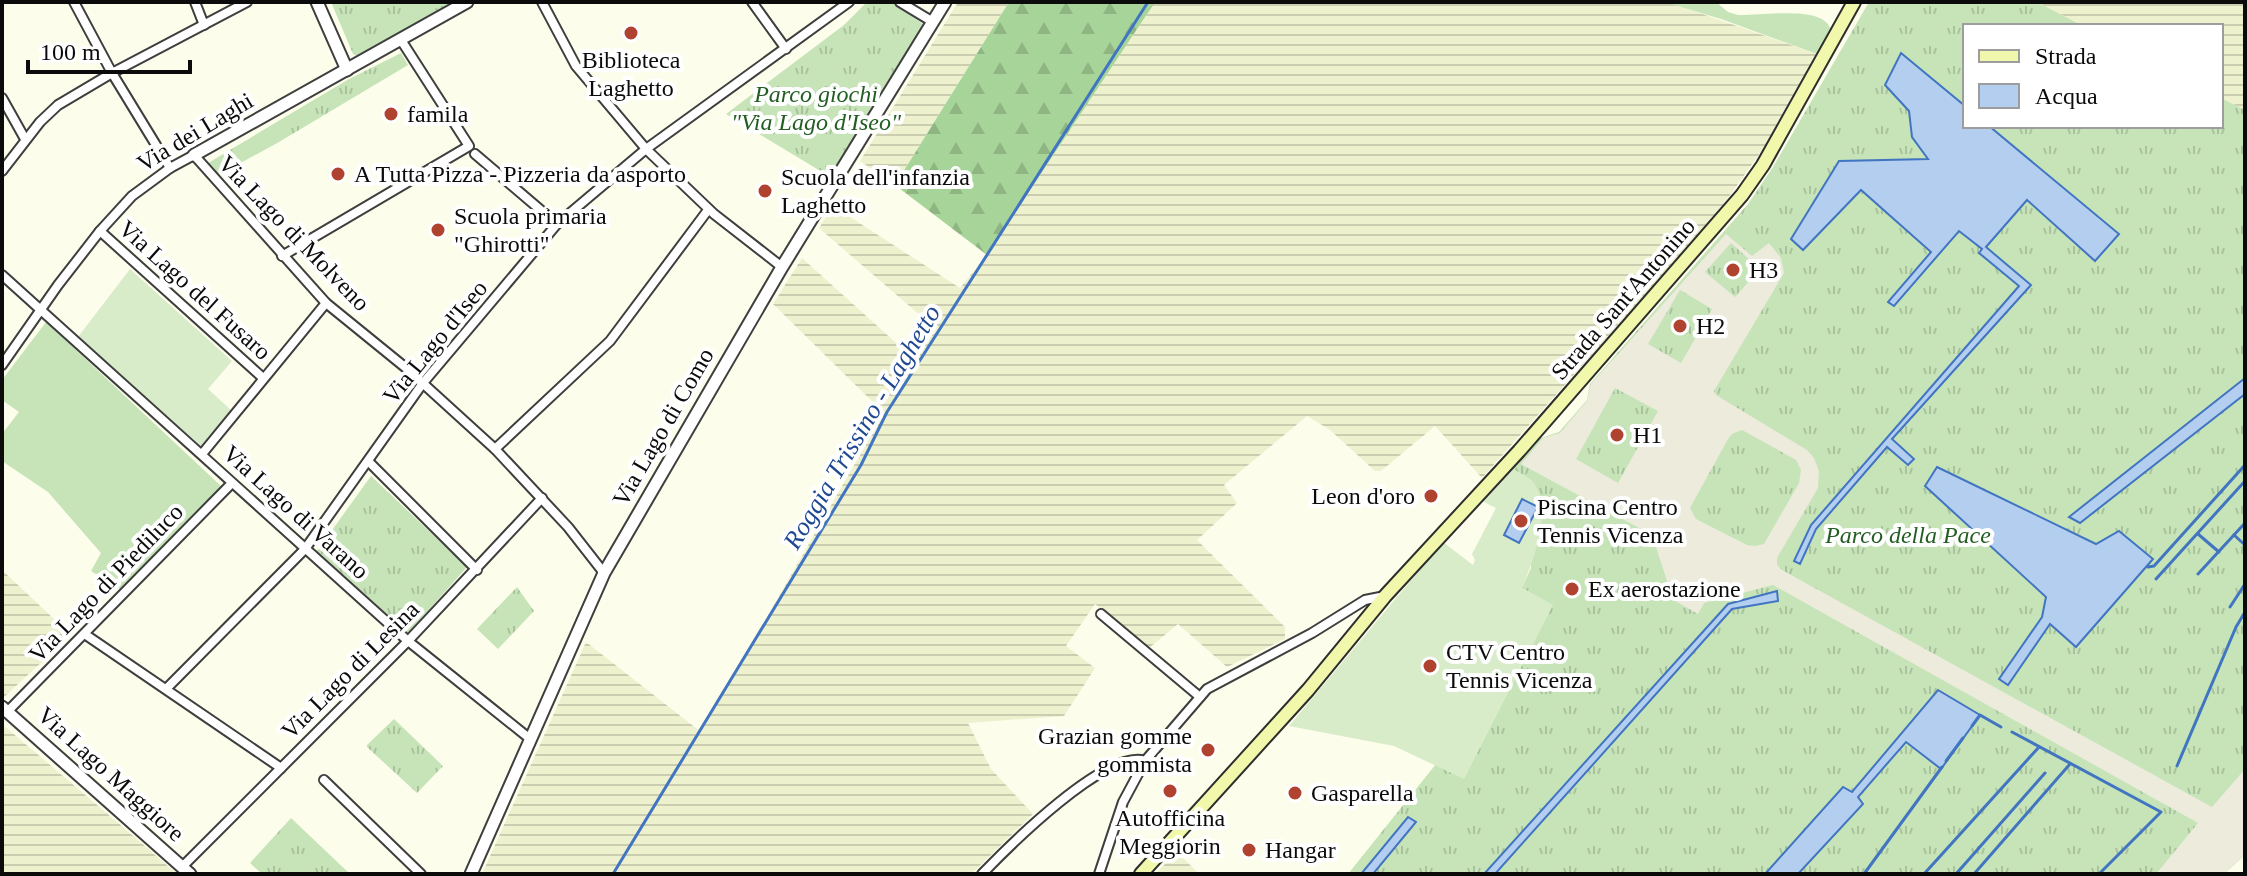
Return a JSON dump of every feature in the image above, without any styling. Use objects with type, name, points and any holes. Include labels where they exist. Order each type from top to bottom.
[{"type":"main road","name":"Strada Sant'Antonino","points":[[1141,874],[1299,701],[1386,595],[1592,369],[1742,195],[1763,165],[1854,2]]},
{"type":"street","points":[[74,2],[112,73],[170,168]]},
{"type":"street","points":[[195,2],[204,25]]},
{"type":"street","points":[[2,171],[25,139],[58,105],[247,2]]},
{"type":"street","points":[[317,2],[347,70]]},
{"type":"street","name":"Via dei Laghi","points":[[2,365],[100,231],[132,196],[170,168],[467,2]]},
{"type":"street","points":[[542,2],[576,66],[646,149],[708,210],[782,267]]},
{"type":"street","points":[[752,2],[786,49]]},
{"type":"street","name":"Via Lago d'Iseo","points":[[166,689],[305,549],[423,383],[557,224],[646,149],[849,2]]},
{"type":"street","points":[[900,2],[933,22]]},
{"type":"street","name":"Via Lago di Como","points":[[471,874],[604,573],[782,267],[945,2]]},
{"type":"street","points":[[282,256],[469,146],[401,40]]},
{"type":"street","points":[[2,98],[25,139]]},
{"type":"street","points":[[475,154],[557,224]]},
{"type":"street","name":"Via Lago di Molveno","points":[[194,155],[326,303],[423,383],[495,449],[542,498],[604,573]]},
{"type":"street","points":[[495,449],[610,341],[708,210]]},
{"type":"street","name":"Via Lago del Fusaro","points":[[100,231],[263,378]]},
{"type":"street","name":"Via Lago di Varano","points":[[2,275],[408,641],[529,738]]},
{"type":"street","points":[[202,454],[326,303]]},
{"type":"street","points":[[369,462],[477,570]]},
{"type":"street","name":"Via Lago di Piediluco","points":[[5,710],[86,635],[232,483]]},
{"type":"street","name":"Via Lago di Lesina","points":[[186,870],[281,768],[477,570],[542,498]]},
{"type":"street","name":"Strada Sant'Antonino","points":[[1099,874],[1123,802],[1145,761],[1207,689],[1312,633],[1365,600],[1386,595]]},
{"type":"street","points":[[1101,614],[1200,697]]},
{"type":"street","points":[[86,635],[281,768]]},
{"type":"street","name":"Via Lago Maggiore","points":[[5,710],[186,870]]},
{"type":"street","points":[[982,874],[1081,785],[1120,762],[1131,758],[1145,761]]},
{"type":"street","points":[[324,780],[421,874]]},
{"type":"green space","points":[[331,2],[452,2],[357,56],[353,54]]},
{"type":"green space","name":"Parco giochi \"Via Lago d'Iseo\"","points":[[867,2],[892,2],[923,24],[832,178],[726,114],[844,25]]},
{"type":"green space","points":[[958,2],[1009,2],[895,185],[860,161]]},
{"type":"green space","points":[[1009,2],[1155,2],[987,255],[895,185]]},
{"type":"green space","points":[[1155,2],[1668,2],[1817,54],[1765,146],[1715,216],[1482,478],[1435,426],[1381,471],[1375,471],[1330,430],[1307,416],[1224,485],[1237,503],[1197,540],[1285,627],[1285,639],[1227,667],[1178,624],[1149,648],[1095,604],[1066,646],[1095,668],[1064,716],[968,723],[991,769],[1033,814],[971,874],[482,874],[586,642],[701,732],[884,413],[773,304],[802,258],[915,360],[936,329],[819,228],[833,206],[960,288],[987,255]]},
{"type":"green space","points":[[1716,2],[1728,12],[1738,15],[1789,13],[1815,16],[1830,28],[1817,54],[1668,3]]},
{"type":"green space","name":"Parco della Pace","points":[[1869,2],[2037,2],[2079,24],[1963,24],[1963,128],[2223,128],[2223,99],[2245,110],[2245,855],[2224,874],[1348,874],[1436,764],[1464,778],[1552,605],[1522,588],[1531,568],[1532,481],[1511,468],[1538,439],[1559,432],[1587,400],[1590,384],[1748,204],[1773,167]]},
{"type":"green space","points":[[2037,2],[2245,2],[2245,110],[2223,99],[2223,24],[2079,24]]},
{"type":"green space","points":[[401,53],[408,65],[279,142],[217,176],[208,163],[349,79]]},
{"type":"green space","points":[[130,269],[232,361],[208,389],[232,411],[204,445],[201,446],[78,337]]},
{"type":"green space","points":[[46,322],[222,487],[147,570],[120,589],[91,571],[101,553],[48,492],[2,461],[2,434],[19,412],[2,400],[2,380]]},
{"type":"green space","name":"CTV Centro Tennis Vicenza","points":[[1511,468],[1533,482],[1542,505],[1540,535],[1522,588],[1553,605],[1464,779],[1394,746],[1289,726],[1443,542],[1473,565],[1475,560],[1472,554],[1496,508],[1482,501]]},
{"type":"green space","points":[[371,476],[467,567],[408,633],[317,551]]},
{"type":"green space","points":[[2,570],[71,635],[3,698],[2,697]]},
{"type":"green space","points":[[517,587],[534,611],[498,649],[477,629]]},
{"type":"green space","points":[[394,719],[443,766],[417,793],[367,747]]},
{"type":"green space","points":[[2,724],[124,828],[177,874],[2,874]]},
{"type":"green space","points":[[291,818],[350,874],[262,874],[250,863]]},
{"type":"green space","points":[[1177,852],[1199,874],[1155,874]]},
{"type":"shaded area","points":[[1726,234],[1752,256],[1769,243],[1781,258],[1784,273],[1714,391],[1807,450],[1819,471],[1818,488],[1777,558],[1777,565],[2212,807],[2245,769],[2245,855],[2224,874],[2156,874],[2198,823],[1773,585],[1704,603],[1698,614],[1663,594],[1668,584],[1652,535],[1521,464],[1543,438],[1560,433],[1587,401],[1591,384]],"holes":[[[1731,243],[1760,269],[1735,297],[1705,272]],[[1680,290],[1712,309],[1681,363],[1648,344]],[[1615,388],[1658,411],[1618,483],[1576,459]],[[1742,430],[1796,460],[1801,470],[1799,483],[1764,544],[1747,545],[1696,519],[1690,508],[1732,434]]]},
{"type":"water","points":[[1901,53],[1963,104],[1963,128],[1991,128],[2119,234],[2095,261],[2027,200],[1986,247],[2031,285],[1892,439],[1914,459],[1908,465],[1887,447],[1816,529],[1800,564],[1794,561],[1811,525],[2019,286],[1979,253],[1982,249],[1959,231],[1894,306],[1888,302],[1931,252],[1861,190],[1803,250],[1791,239],[1839,161],[1928,159],[1912,137],[1909,111],[1885,85]]},
{"type":"water","points":[[2245,378],[2245,394],[2080,523],[2069,517]]},
{"type":"water","points":[[1937,467],[2096,544],[2119,531],[2153,559],[2076,647],[2050,624],[2008,685],[1999,679],[2042,617],[2046,597],[1925,486]]},
{"type":"water","name":"Piscina Centro Tennis Vicenza","points":[[1522,499],[1538,507],[1519,543],[1504,535]]},
{"type":"water","points":[[1777,591],[1778,601],[1732,609],[1495,874],[1484,874],[1728,604]]},
{"type":"water","points":[[1938,690],[1980,715],[1941,769],[1906,742],[1858,797],[1863,804],[1798,874],[1765,874],[1843,787],[1852,792]]},
{"type":"water","points":[[1408,817],[1416,822],[1373,874],[1361,874]]},
{"type":"waterway","name":"Roggia Trissino - Laghetto","points":[[613,874],[861,465],[887,412],[1148,2]]},
{"type":"waterway","points":[[2148,567],[2154,566],[2245,465]]},
{"type":"waterway","points":[[2156,579],[2245,481]]},
{"type":"waterway","points":[[2198,574],[2245,523]]},
{"type":"waterway","points":[[2198,534],[2219,552]]},
{"type":"waterway","points":[[2234,535],[2245,545]]},
{"type":"waterway","points":[[2230,607],[2245,584]]},
{"type":"waterway","points":[[2177,766],[2245,612]]},
{"type":"waterway","points":[[1972,726],[1980,715],[2001,727]]},
{"type":"waterway","points":[[2012,732],[2161,812],[2099,874]]},
{"type":"waterway","points":[[1946,761],[1963,738]]},
{"type":"waterway","points":[[1924,874],[2039,747]]},
{"type":"waterway","points":[[1974,874],[2070,764]]},
{"type":"waterway","points":[[1864,874],[1942,767]]},
{"type":"waterway","points":[[1956,874],[2045,773]]},
{"type":"place","name":"Biblioteca Laghetto","points":[[631,33]]},
{"type":"place","name":"famila","points":[[391,114]]},
{"type":"place","name":"A Tutta Pizza - Pizzeria da asporto","points":[[338,174]]},
{"type":"place","name":"Scuola dell'infanzia Laghetto","points":[[765,191]]},
{"type":"place","name":"Scuola primaria \"Ghirotti\"","points":[[438,230]]},
{"type":"place","name":"H3","points":[[1733,270]]},
{"type":"place","name":"H2","points":[[1680,326]]},
{"type":"place","name":"H1","points":[[1617,435]]},
{"type":"place","name":"Leon d'oro","points":[[1431,496]]},
{"type":"place","name":"Piscina Centro Tennis Vicenza","points":[[1521,521]]},
{"type":"place","name":"Ex aerostazione","points":[[1572,589]]},
{"type":"place","name":"CTV Centro Tennis Vicenza","points":[[1430,666]]},
{"type":"place","name":"Grazian gomme gommista","points":[[1208,750]]},
{"type":"place","name":"Autofficina Meggiorin","points":[[1170,791]]},
{"type":"place","name":"Gasparella","points":[[1295,793]]},
{"type":"place","name":"Hangar","points":[[1249,850]]}]
